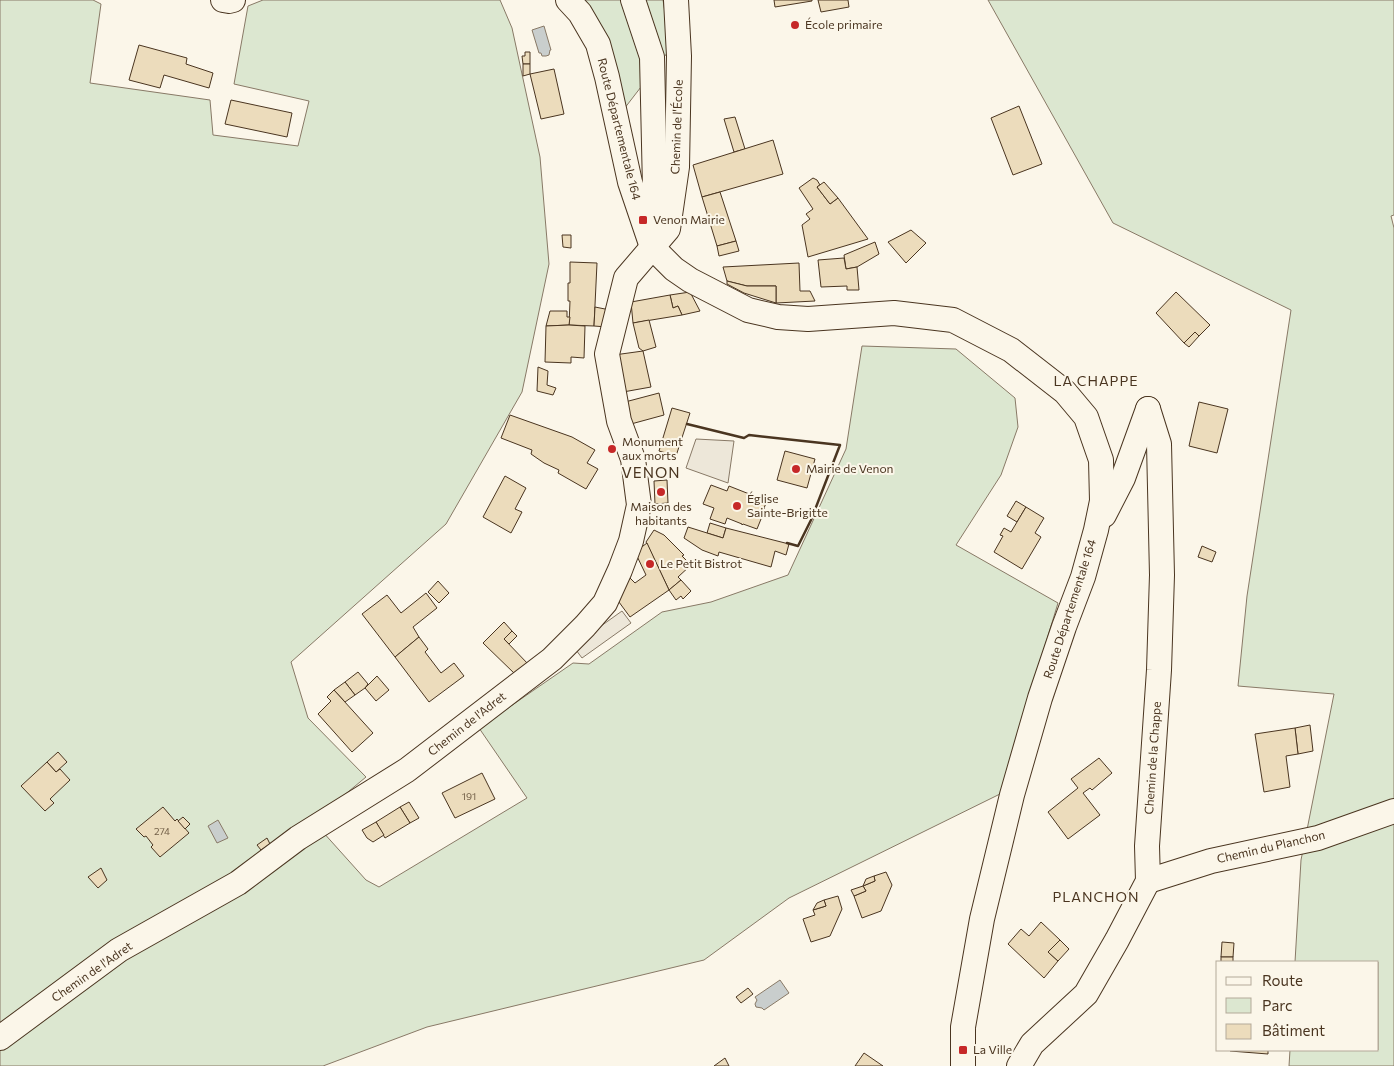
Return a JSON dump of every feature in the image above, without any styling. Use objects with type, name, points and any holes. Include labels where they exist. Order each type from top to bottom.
[{"type":"street","points":[[223,0],[232,0]]},
{"type":"street","name":"Route Départementale 164","points":[[568,0],[580,13],[598,44],[630,182],[652,247],[674,269],[690,280],[748,310],[778,318],[808,319],[894,313],[953,320],[1011,350],[1065,392],[1086,417],[1101,460],[1102,501],[1083,577],[1040,698],[1012,795],[980,928],[963,1027],[963,1066]]},
{"type":"street","points":[[633,0],[652,57],[655,188],[668,229],[652,247]]},
{"type":"street","name":"Chemin de l'École","points":[[668,229],[677,167],[679,56],[676,0]]},
{"type":"street","name":"Chemin de l'Adret","points":[[0,1038],[119,950],[238,883],[298,838],[407,770],[552,659],[604,604],[631,541],[639,505],[633,459],[619,421],[607,354],[626,278],[652,247]]},
{"type":"street","name":"Chemin de la Chappe","points":[[1096,530],[1123,478],[1148,410],[1159,444],[1162,575],[1159,670],[1146,846],[1148,881]]},
{"type":"street","name":"Chemin du Planchon","points":[[1148,881],[1211,861],[1318,838],[1394,812]]},
{"type":"street","points":[[1019,1066],[1032,1044],[1086,994],[1148,881]]},
{"type":"green space","points":[[0,0],[93,0],[101,4],[90,83],[210,100],[213,135],[298,146],[309,101],[234,84],[248,6],[263,0],[500,0],[512,28],[540,157],[549,264],[522,392],[446,524],[291,662],[308,718],[366,777],[313,821],[366,880],[379,887],[527,798],[479,728],[573,663],[589,664],[662,612],[711,602],[788,575],[846,449],[862,346],[956,349],[1015,398],[1018,427],[1001,475],[956,545],[1058,603],[1000,794],[789,898],[704,960],[427,1027],[323,1066],[0,1066]]},
{"type":"green space","points":[[572,0],[663,0],[671,48],[624,109]]},
{"type":"green space","points":[[988,0],[1394,0],[1394,215],[1391,216],[1394,228],[1394,1066],[1289,1066],[1290,1051],[1379,1051],[1379,961],[1295,961],[1301,860],[1334,694],[1238,686],[1247,596],[1291,310],[1113,223]]},
{"type":"shaded area","points":[[544,26],[551,50],[549,55],[542,56],[539,53],[532,30]]},
{"type":"shaded area","points":[[696,439],[734,441],[728,483],[686,468]]},
{"type":"shaded area","points":[[622,611],[631,623],[582,658],[573,646]]},
{"type":"shaded area","points":[[218,820],[228,838],[217,843],[208,826]]},
{"type":"shaded area","points":[[780,980],[789,993],[764,1010],[756,1007],[757,1000],[755,997]]},
{"type":"building","points":[[774,0],[812,0],[812,1],[775,7]]},
{"type":"building","points":[[818,0],[848,0],[849,7],[821,12]]},
{"type":"building","points":[[139,45],[187,58],[186,64],[213,73],[209,88],[164,75],[160,88],[129,80]]},
{"type":"building","points":[[525,52],[530,52],[530,64],[523,64],[522,56],[525,56]]},
{"type":"building","points":[[523,64],[530,64],[530,74],[523,76]]},
{"type":"building","points":[[554,69],[564,114],[541,119],[530,74]]},
{"type":"building","points":[[231,100],[292,113],[287,137],[225,124]]},
{"type":"building","points":[[1019,106],[1042,164],[1013,175],[991,118]]},
{"type":"building","points":[[735,117],[745,149],[734,152],[724,119]]},
{"type":"building","points":[[773,140],[783,174],[702,197],[693,165]]},
{"type":"building","points":[[813,178],[817,180],[820,185],[817,187],[830,204],[838,198],[868,239],[808,257],[802,225],[810,219],[806,214],[813,209],[799,188]]},
{"type":"building","points":[[824,182],[838,198],[830,204],[817,187]]},
{"type":"building","points":[[720,192],[736,241],[717,246],[702,197]]},
{"type":"building","points":[[911,230],[926,243],[906,263],[888,242]]},
{"type":"building","points":[[562,235],[571,235],[571,248],[563,247]]},
{"type":"building","points":[[736,241],[739,251],[719,256],[717,246]]},
{"type":"building","points":[[875,242],[879,254],[857,267],[846,269],[844,255]]},
{"type":"building","points":[[844,258],[846,269],[857,267],[859,290],[847,290],[847,286],[821,287],[818,260]]},
{"type":"building","points":[[570,262],[597,263],[594,326],[569,325],[570,301],[568,301],[568,283],[570,283]]},
{"type":"building","points":[[799,263],[800,291],[810,291],[815,301],[776,303],[776,286],[747,286],[727,281],[723,267]]},
{"type":"building","points":[[727,281],[747,286],[776,286],[776,303],[744,293],[727,284]]},
{"type":"building","points":[[690,292],[700,311],[682,315],[678,306],[673,308],[670,295]]},
{"type":"building","points":[[1176,292],[1210,325],[1199,336],[1195,332],[1184,343],[1156,313]]},
{"type":"building","points":[[670,295],[673,308],[678,306],[682,315],[633,323],[631,302]]},
{"type":"building","points":[[595,307],[610,310],[607,327],[594,326]]},
{"type":"building","points":[[550,311],[567,311],[567,317],[570,317],[569,325],[546,326]]},
{"type":"building","points":[[649,320],[656,347],[643,351],[639,348],[633,323]]},
{"type":"building","points":[[546,326],[585,326],[584,358],[571,357],[571,363],[545,362]]},
{"type":"building","points":[[1195,332],[1199,336],[1189,347],[1184,343]]},
{"type":"building","points":[[643,351],[651,387],[623,392],[614,355]]},
{"type":"building","points":[[538,367],[548,371],[547,385],[556,388],[553,395],[537,391]]},
{"type":"building","points":[[659,393],[664,415],[631,424],[625,402]]},
{"type":"building","points":[[1199,402],[1228,409],[1217,453],[1189,446]]},
{"type":"building","points":[[672,408],[690,413],[676,456],[659,451]]},
{"type":"building","points":[[510,415],[572,437],[595,450],[587,463],[598,469],[586,489],[558,473],[559,470],[531,454],[532,450],[501,438]]},
{"type":"building","name":"Mairie de Venon","points":[[785,451],[815,459],[807,488],[777,480]]},
{"type":"building","points":[[505,476],[526,488],[515,509],[522,512],[511,533],[483,517]]},
{"type":"building","name":"Maison des habitants","points":[[667,480],[668,503],[655,504],[654,481]]},
{"type":"building","name":"Église Sainte-Brigitte","points":[[711,485],[727,491],[729,486],[767,501],[757,529],[727,518],[725,524],[710,519],[714,508],[703,504]]},
{"type":"building","points":[[1016,501],[1026,507],[1017,522],[1007,516]]},
{"type":"building","points":[[1026,507],[1044,518],[1035,533],[1041,537],[1022,569],[994,552],[1003,536],[1000,535],[1004,528],[1011,532]]},
{"type":"building","points":[[710,523],[726,528],[723,538],[707,533]]},
{"type":"building","points":[[688,527],[723,538],[726,528],[789,544],[786,555],[775,551],[771,567],[719,552],[718,556],[702,550],[684,538]]},
{"type":"building","points":[[654,530],[664,535],[691,565],[678,577],[681,580],[669,590],[646,542]]},
{"type":"building","points":[[647,543],[669,590],[630,617],[616,598],[619,590],[630,578],[635,583],[646,575],[635,552]]},
{"type":"building","points":[[1202,546],[1216,552],[1212,562],[1198,557]]},
{"type":"building","points":[[681,580],[691,591],[683,599],[681,596],[676,600],[669,590]]},
{"type":"building","points":[[438,581],[449,593],[439,603],[428,592]]},
{"type":"building","points":[[426,593],[437,608],[413,627],[419,637],[395,657],[362,614],[387,595],[401,613]]},
{"type":"building","points":[[504,622],[512,631],[504,639],[529,665],[516,675],[483,643]]},
{"type":"building","points":[[512,631],[517,636],[509,644],[504,639]]},
{"type":"building","points":[[419,637],[428,649],[425,652],[441,673],[454,663],[464,676],[429,702],[395,657]]},
{"type":"building","points":[[358,672],[368,684],[355,695],[345,682]]},
{"type":"building","points":[[377,676],[389,690],[376,701],[365,688]]},
{"type":"building","points":[[345,682],[355,695],[345,702],[334,690]]},
{"type":"building","points":[[334,690],[373,733],[352,752],[318,714],[331,701],[327,697]]},
{"type":"building","points":[[1310,725],[1313,751],[1298,754],[1295,728]]},
{"type":"building","points":[[1295,728],[1298,754],[1286,756],[1290,787],[1264,792],[1255,734]]},
{"type":"building","points":[[58,752],[67,762],[56,772],[47,762]]},
{"type":"building","points":[[1099,758],[1112,773],[1092,790],[1090,788],[1083,793],[1100,815],[1068,839],[1048,812],[1078,788],[1071,779]]},
{"type":"building","points":[[47,762],[56,772],[60,769],[70,780],[50,799],[54,803],[45,811],[21,786]]},
{"type":"building","points":[[482,773],[495,799],[455,818],[442,793]]},
{"type":"building","points":[[409,802],[419,818],[410,823],[400,807]]},
{"type":"building","points":[[163,807],[189,833],[160,857],[151,847],[153,845],[146,836],[144,837],[136,829]]},
{"type":"building","points":[[400,807],[410,823],[385,838],[376,822]]},
{"type":"building","points":[[183,817],[190,824],[185,829],[178,821]]},
{"type":"building","points":[[376,822],[384,835],[373,842],[367,838],[362,830]]},
{"type":"building","points":[[267,838],[270,844],[261,850],[257,845]]},
{"type":"building","points":[[101,868],[107,880],[98,888],[88,877]]},
{"type":"building","points":[[886,872],[892,885],[881,911],[862,918],[854,896],[866,891],[863,886],[875,881],[874,876]]},
{"type":"building","points":[[874,876],[875,881],[863,886],[866,879]]},
{"type":"building","points":[[863,886],[866,891],[854,896],[851,890]]},
{"type":"building","points":[[838,896],[842,909],[830,936],[811,942],[803,919],[815,915],[813,910],[826,906],[824,900]]},
{"type":"building","points":[[824,900],[826,906],[813,910],[817,903]]},
{"type":"building","points":[[1041,922],[1060,940],[1048,952],[1058,961],[1044,978],[1008,944],[1021,929],[1029,936]]},
{"type":"building","points":[[1060,940],[1069,949],[1058,961],[1048,952]]},
{"type":"building","points":[[1222,942],[1234,943],[1233,957],[1221,957]]},
{"type":"building","points":[[1221,957],[1233,957],[1233,961],[1221,961]]},
{"type":"building","points":[[748,988],[753,994],[741,1003],[736,997]]},
{"type":"building","points":[[1230,1051],[1268,1051],[1268,1054]]},
{"type":"building","points":[[864,1053],[883,1066],[855,1066]]},
{"type":"building","points":[[725,1058],[729,1066],[714,1066]]},
{"type":"wall","points":[[687,424],[744,438],[749,435],[840,445],[811,520],[798,546],[787,543]]},
{"type":"place","name":"École primaire","points":[[795,25]]},
{"type":"place","name":"Venon Mairie","points":[[643,220]]},
{"type":"place","name":"Monument aux morts","points":[[612,449]]},
{"type":"place","name":"Mairie de Venon","points":[[796,469]]},
{"type":"place","name":"Maison des habitants","points":[[661,492]]},
{"type":"place","name":"Église Sainte-Brigitte","points":[[737,506]]},
{"type":"place","name":"Le Petit Bistrot","points":[[650,564]]},
{"type":"place","name":"La Ville","points":[[963,1050]]},
{"type":"district","name":"LA CHAPPE","points":[[1096,381]]},
{"type":"district","name":"VENON","points":[[651,473]]},
{"type":"district","name":"PLANCHON","points":[[1096,897]]}]
